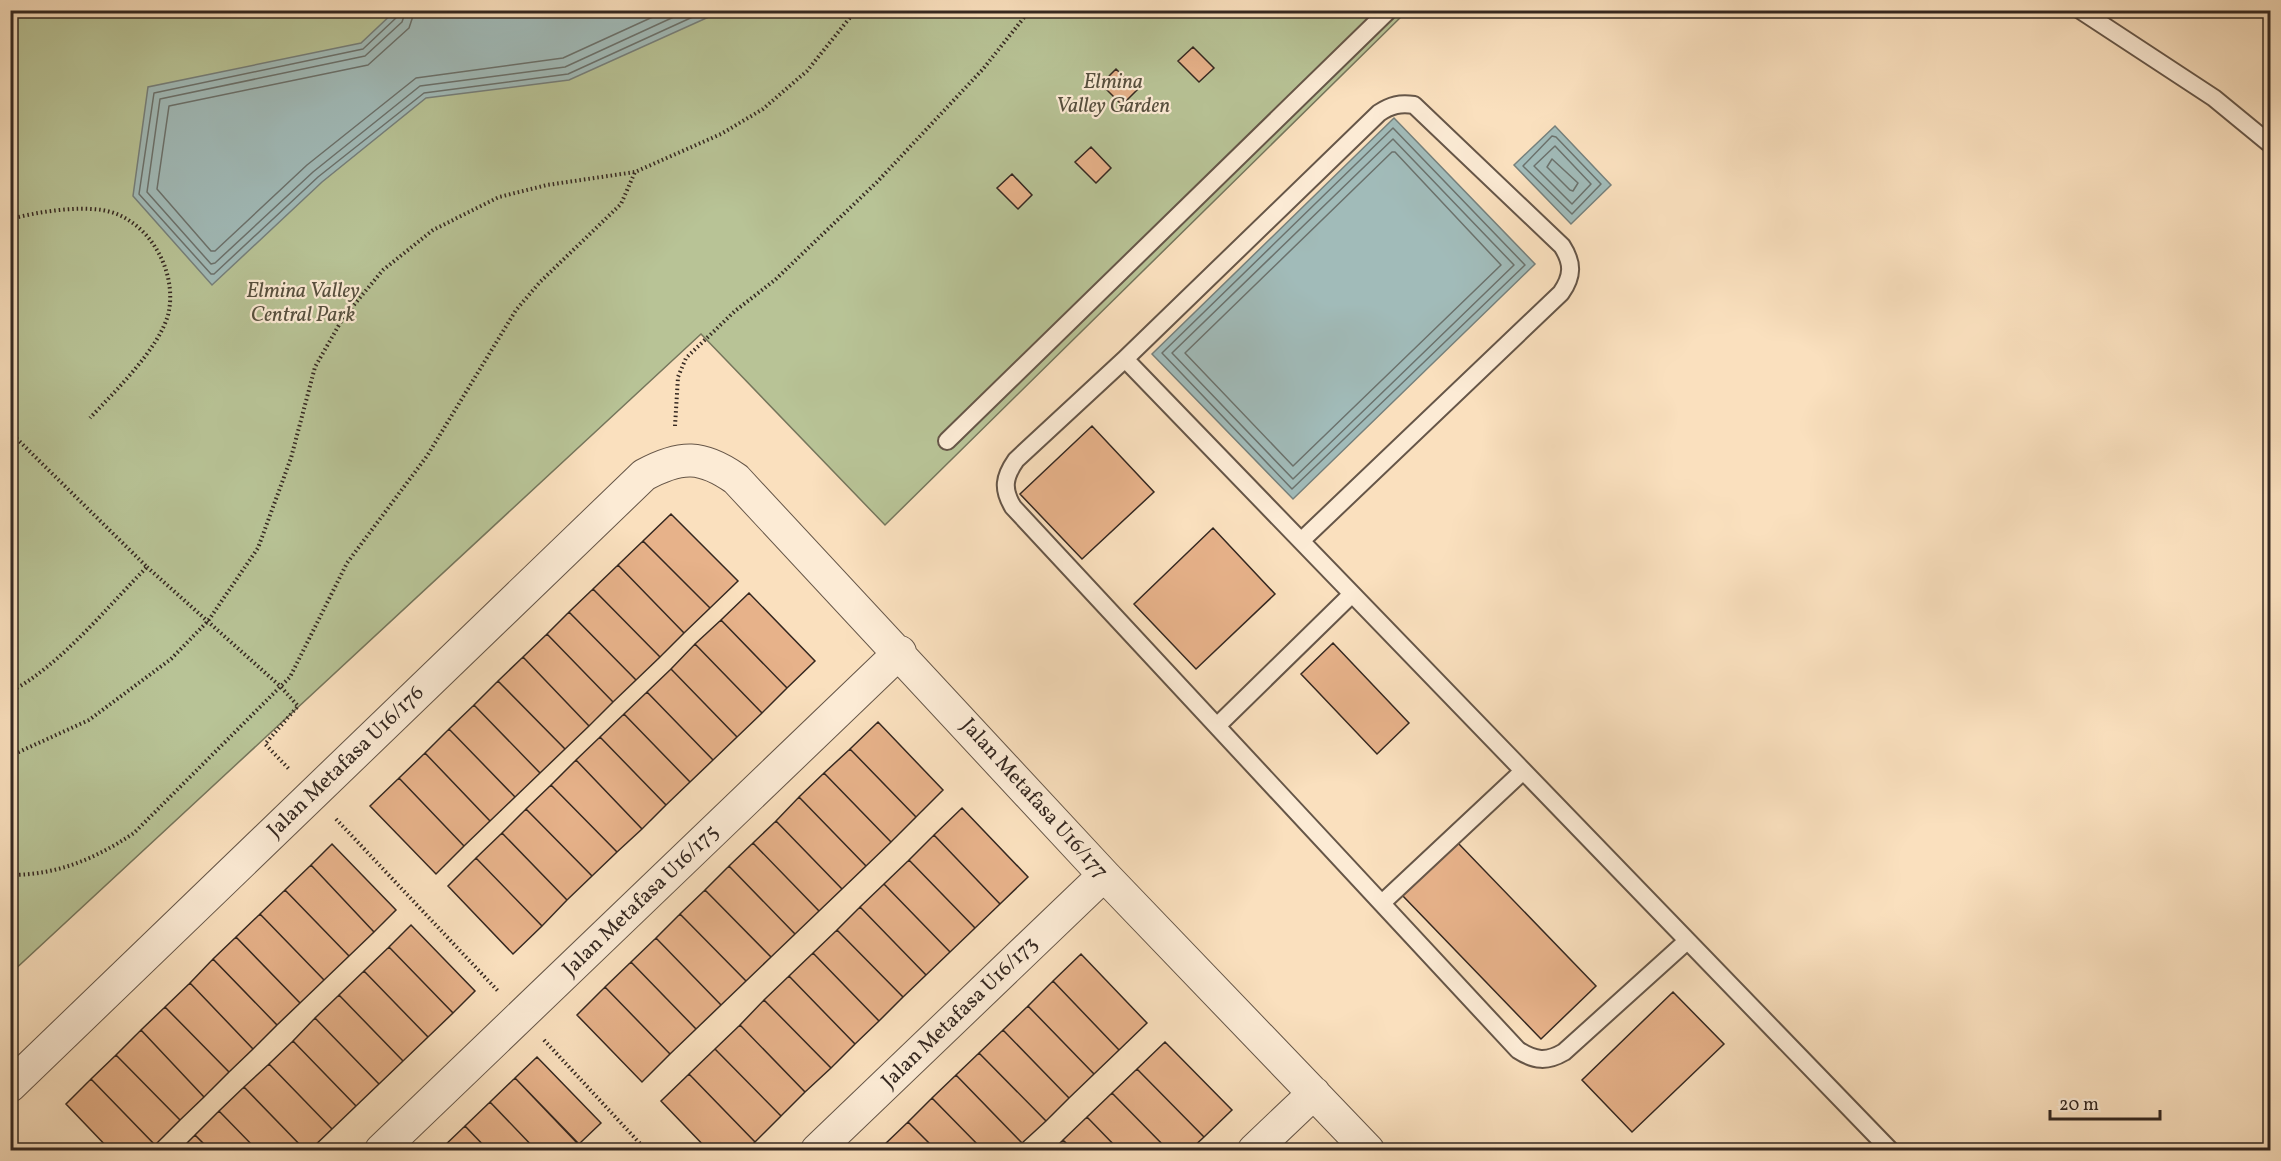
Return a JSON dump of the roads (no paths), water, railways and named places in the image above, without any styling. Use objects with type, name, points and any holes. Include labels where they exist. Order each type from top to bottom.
[{"type":"street","name":"Jalan Metafasa U16/177","points":[[689,445],[736,478],[900,652],[1104,875],[1368,1150]]},
{"type":"street","name":"Jalan Metafasa U16/176","points":[[10,1086],[644,475],[667,462],[689,445]]},
{"type":"street","name":"Jalan Metafasa U16/175","points":[[381,1150],[900,652]]},
{"type":"street","name":"Jalan Metafasa U16/173","points":[[817,1150],[1104,875]]},
{"type":"street","points":[[1254,1150],[1314,1093]]},
{"type":"lane","points":[[947,441],[1389,10]]},
{"type":"lane","points":[[2080,10],[2214,98],[2271,144]]},
{"type":"lane","points":[[1301,541],[1561,293],[1569,282],[1571,270],[1569,257],[1562,246],[1424,112],[1414,105],[1402,103],[1389,106],[1379,112],[1125,359],[1016,460],[1008,471],[1004,483],[1006,496],[1013,507],[1518,1050],[1529,1057],[1541,1060],[1553,1058],[1564,1052],[1687,940]]},
{"type":"lane","points":[[1125,359],[1890,1150]]},
{"type":"lane","points":[[1217,726],[1352,594]]},
{"type":"lane","points":[[1382,903],[1523,771]]},
{"type":"water","points":[[395,11],[722,11],[569,80],[426,98],[322,182],[212,285],[133,196],[148,87],[361,43]]},
{"type":"water","points":[[1394,118],[1535,264],[1293,499],[1152,354]]},
{"type":"water","points":[[1555,126],[1611,185],[1571,224],[1514,165]]},
{"type":"park label","name":"Elmina Valley Garden","points":[[1113,94]]},
{"type":"park label","name":"Elmina Valley Central Park","points":[[303,303]]}]
